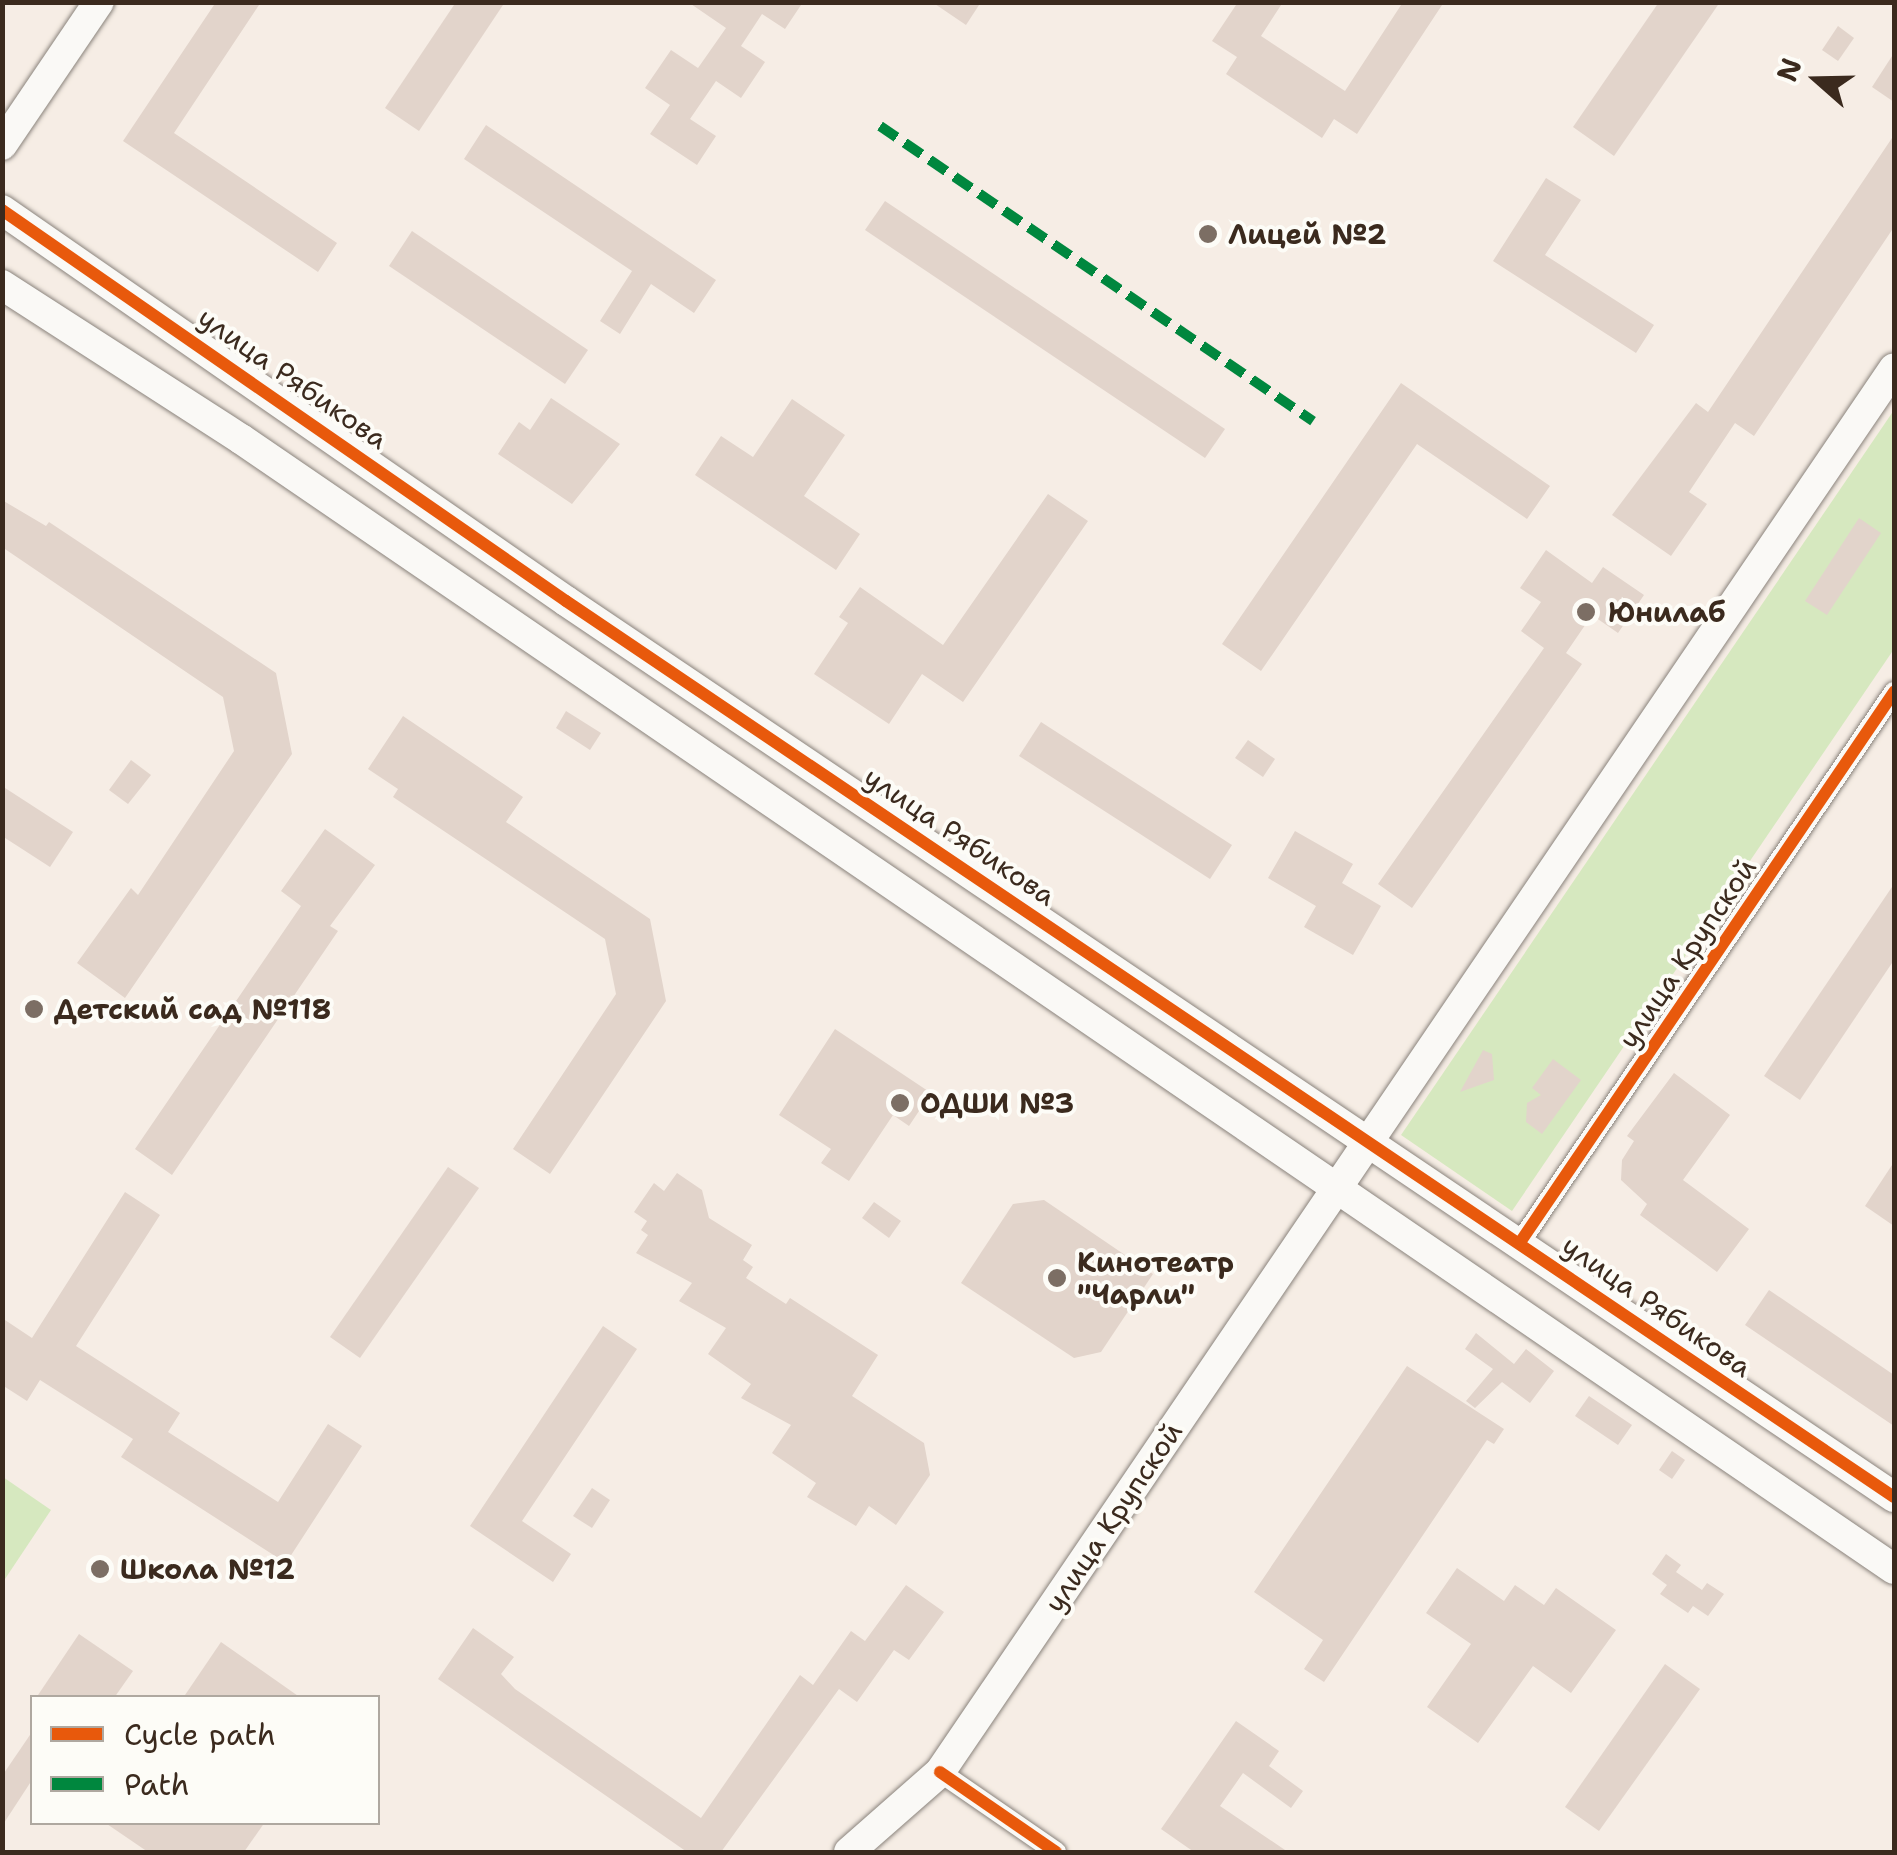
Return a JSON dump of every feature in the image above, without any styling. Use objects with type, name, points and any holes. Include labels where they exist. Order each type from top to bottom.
[{"type":"street","points":[[2,145],[98,2]]},
{"type":"street","name":"улица Рябикова","points":[[2,210],[566,601],[1370,1143],[1522,1241],[1894,1498]]},
{"type":"street","points":[[2,286],[241,439],[1894,1570]]},
{"type":"street","name":"улица Крупской","points":[[850,1852],[940,1772],[1894,368]]},
{"type":"street","name":"улица Крупской","points":[[1522,1241],[1894,692]]},
{"type":"street","points":[[940,1772],[1056,1852]]},
{"type":"green space","points":[[1894,410],[1894,649],[1512,1211],[1401,1135]]},
{"type":"green space","points":[[3,1477],[51,1510],[3,1582]]},
{"type":"building","points":[[216,2],[261,2],[174,133],[337,243],[318,272],[123,141]]},
{"type":"building","points":[[456,2],[505,2],[419,131],[385,108]]},
{"type":"building","points":[[688,2],[803,2],[785,29],[762,14],[741,46],[765,62],[741,98],[716,81],[690,119],[716,136],[697,165],[650,134],[670,105],[645,88],[671,50],[698,68],[726,28]]},
{"type":"building","points":[[932,2],[981,2],[966,25]]},
{"type":"building","points":[[1238,2],[1283,2],[1261,36],[1345,91],[1403,2],[1444,2],[1357,134],[1334,119],[1322,138],[1226,74],[1237,57],[1212,41]]},
{"type":"building","points":[[1659,2],[1720,2],[1614,156],[1573,127]]},
{"type":"building","points":[[1838,26],[1854,38],[1838,61],[1822,50]]},
{"type":"building","points":[[1894,53],[1894,102],[1872,87]]},
{"type":"building","points":[[486,125],[716,280],[694,313],[651,284],[620,334],[600,321],[632,271],[464,159]]},
{"type":"building","points":[[1894,135],[1894,227],[1754,436],[1735,423],[1689,492],[1707,504],[1671,556],[1612,515],[1696,403],[1708,412]]},
{"type":"building","points":[[1546,178],[1581,200],[1545,255],[1654,325],[1636,353],[1493,261]]},
{"type":"building","points":[[885,201],[1225,429],[1205,458],[865,230]]},
{"type":"building","points":[[412,231],[588,350],[565,384],[389,266]]},
{"type":"building","points":[[1401,383],[1550,486],[1527,519],[1417,444],[1261,671],[1222,644]]},
{"type":"building","points":[[551,398],[620,444],[572,504],[498,454],[519,422],[530,430]]},
{"type":"building","points":[[792,399],[845,435],[804,496],[860,534],[836,570],[695,475],[721,436],[753,457]]},
{"type":"building","points":[[1048,494],[1088,521],[963,702],[922,674],[889,724],[814,674],[848,623],[839,617],[860,587],[943,645]]},
{"type":"building","points":[[2,500],[46,526],[49,522],[276,673],[292,754],[125,998],[77,963],[131,888],[138,895],[234,751],[223,697],[2,547]]},
{"type":"building","points":[[1859,518],[1881,533],[1827,615],[1805,601]]},
{"type":"building","points":[[1546,550],[1592,583],[1603,567],[1644,595],[1618,633],[1592,615],[1566,653],[1582,664],[1412,908],[1378,884],[1544,648],[1521,631],[1541,602],[1520,588]]},
{"type":"building","points":[[566,711],[601,733],[590,750],[556,728]]},
{"type":"building","points":[[403,716],[523,797],[506,822],[650,919],[666,1001],[550,1174],[513,1149],[616,994],[605,939],[393,797],[398,789],[368,769]]},
{"type":"building","points":[[1041,722],[1232,845],[1210,879],[1019,756]]},
{"type":"building","points":[[1248,740],[1275,759],[1263,777],[1235,758]]},
{"type":"building","points":[[131,760],[151,775],[128,804],[109,790]]},
{"type":"building","points":[[2,786],[73,832],[50,867],[2,836]]},
{"type":"building","points":[[325,829],[375,865],[330,926],[338,931],[172,1175],[135,1149],[301,906],[281,891]]},
{"type":"building","points":[[1295,831],[1353,864],[1342,883],[1381,906],[1353,955],[1304,927],[1316,906],[1268,878]]},
{"type":"building","points":[[1894,884],[1894,960],[1800,1100],[1764,1076]]},
{"type":"building","name":"ОДШИ №3","points":[[835,1029],[931,1093],[909,1126],[893,1115],[849,1181],[821,1163],[831,1149],[779,1115]]},
{"type":"building","points":[[1483,1050],[1492,1054],[1494,1080],[1460,1092]]},
{"type":"building","points":[[1553,1059],[1581,1080],[1542,1134],[1526,1122],[1527,1103],[1541,1095],[1532,1088]]},
{"type":"building","points":[[1674,1073],[1730,1115],[1683,1180],[1749,1229],[1717,1272],[1640,1215],[1647,1204],[1621,1180],[1622,1160],[1634,1141],[1627,1136]]},
{"type":"building","points":[[1894,1162],[1894,1226],[1865,1206]]},
{"type":"building","points":[[448,1167],[479,1188],[360,1358],[330,1337]]},
{"type":"building","points":[[677,1173],[702,1190],[709,1218],[752,1245],[743,1260],[753,1267],[746,1278],[786,1304],[790,1298],[878,1355],[852,1396],[924,1443],[930,1475],[896,1525],[869,1506],[856,1526],[807,1497],[816,1483],[772,1453],[791,1425],[741,1398],[751,1384],[708,1354],[726,1328],[679,1301],[692,1283],[636,1253],[648,1235],[641,1230],[647,1221],[634,1212],[654,1183],[664,1191]]},
{"type":"building","points":[[125,1192],[160,1215],[76,1346],[180,1413],[168,1432],[278,1502],[328,1424],[362,1446],[286,1563],[121,1457],[133,1439],[40,1380],[27,1401],[2,1385],[2,1318],[32,1338]]},
{"type":"building","name":"Кинотеатр \"Чарли\"","points":[[1044,1200],[1153,1274],[1101,1352],[1074,1358],[961,1283],[1013,1204]]},
{"type":"building","points":[[874,1202],[901,1221],[889,1238],[862,1218]]},
{"type":"building","points":[[1769,1290],[1894,1375],[1894,1426],[1745,1325]]},
{"type":"building","points":[[603,1326],[637,1349],[522,1521],[571,1554],[553,1582],[470,1526]]},
{"type":"building","points":[[1476,1333],[1514,1364],[1526,1349],[1554,1371],[1530,1403],[1502,1382],[1475,1408],[1466,1401],[1493,1369],[1465,1349]]},
{"type":"building","points":[[1407,1366],[1504,1429],[1494,1444],[1487,1440],[1324,1682],[1304,1669],[1323,1640],[1254,1592]]},
{"type":"building","points":[[1589,1396],[1632,1425],[1618,1445],[1575,1416]]},
{"type":"building","points":[[1672,1451],[1685,1460],[1672,1479],[1659,1470]]},
{"type":"building","points":[[592,1488],[610,1500],[592,1528],[573,1516]]},
{"type":"building","points":[[1666,1554],[1681,1565],[1676,1572],[1702,1590],[1707,1583],[1724,1594],[1708,1616],[1693,1606],[1688,1613],[1660,1594],[1667,1585],[1652,1574]]},
{"type":"building","points":[[1457,1568],[1504,1601],[1515,1585],[1544,1605],[1556,1588],[1616,1630],[1571,1693],[1533,1666],[1478,1743],[1427,1707],[1471,1644],[1426,1613]]},
{"type":"building","points":[[906,1585],[944,1612],[909,1660],[894,1650],[857,1702],[839,1689],[721,1852],[687,1852],[438,1679],[473,1628],[514,1657],[501,1674],[515,1689],[701,1818],[800,1675],[813,1685],[851,1631],[865,1641]]},
{"type":"building","points":[[79,1634],[133,1671],[116,1695],[38,1695]]},
{"type":"building","points":[[221,1642],[297,1695],[185,1695]]},
{"type":"building","points":[[1665,1664],[1700,1689],[1599,1831],[1565,1807]]},
{"type":"building","points":[[1236,1721],[1279,1751],[1269,1766],[1303,1791],[1291,1808],[1243,1773],[1220,1806],[1288,1852],[1194,1852],[1161,1829]]},
{"type":"building","points":[[30,1735],[30,1783],[2,1826],[2,1776]]},
{"type":"building","points":[[108,1825],[263,1825],[244,1852],[148,1852]]},
{"type":"marked path","points":[[880,126],[1313,421]]},
{"type":"cycle path","points":[[2,210],[566,601],[1894,1497]]},
{"type":"cycle path","points":[[1521,1241],[1894,692]]},
{"type":"cycle path","points":[[940,1772],[1056,1852]]},
{"type":"place","name":"Лицей №2","points":[[1208,234]]},
{"type":"place","name":"Юнилаб","points":[[1586,612]]},
{"type":"place","name":"Детский сад №118","points":[[34,1009]]},
{"type":"place","name":"ОДШИ №3","points":[[900,1103]]},
{"type":"place","name":"Кинотеатр \"Чарли\"","points":[[1057,1278]]},
{"type":"place","name":"Школа №12","points":[[100,1569]]}]
